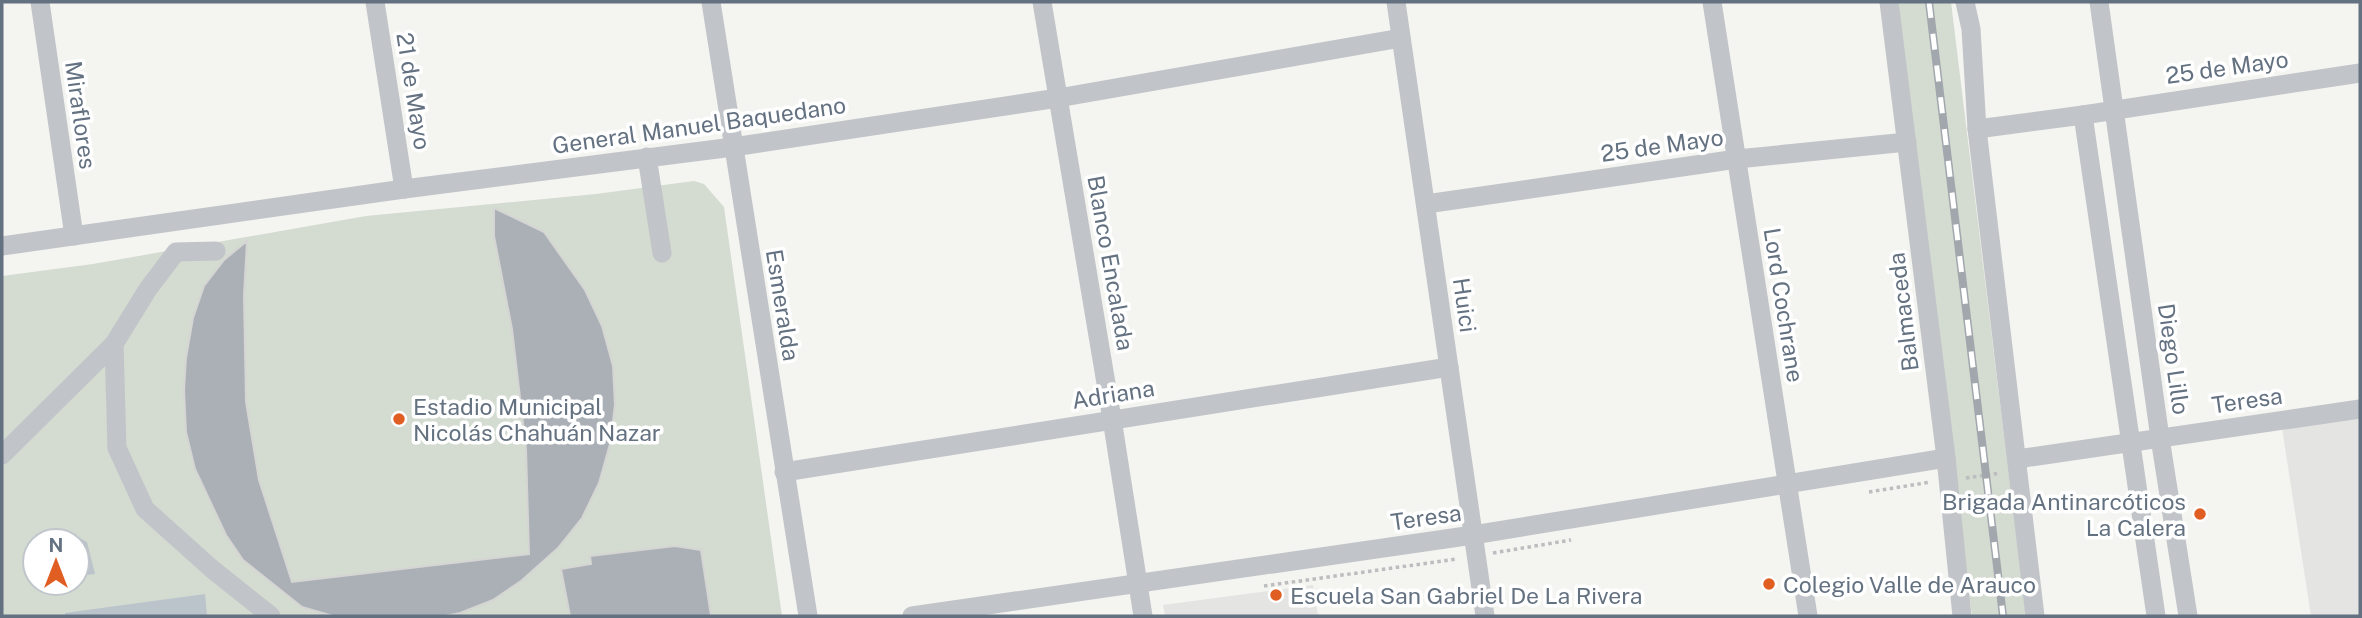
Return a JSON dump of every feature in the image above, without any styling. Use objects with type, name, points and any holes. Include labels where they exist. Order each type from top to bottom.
[{"type":"street","name":"Miraflores","points":[[40,2],[74,236]]},
{"type":"street","name":"21 de Mayo","points":[[375,2],[404,189]]},
{"type":"street","name":"Esmeralda","points":[[711,2],[808,616]]},
{"type":"street","name":"Blanco Encalada","points":[[1042,2],[1143,616]]},
{"type":"street","name":"Huici","points":[[1396,2],[1485,616]]},
{"type":"street","name":"Lord Cochrane","points":[[1712,2],[1808,616]]},
{"type":"street","name":"Balmaceda","points":[[1889,2],[1946,458],[1962,616]]},
{"type":"street","points":[[1965,2],[1970,29],[1977,129],[2035,616]]},
{"type":"street","name":"Diego Lillo","points":[[2099,2],[2188,616]]},
{"type":"street","name":"General Manuel Baquedano","points":[[2,246],[404,189],[733,147],[1058,98],[1402,38]]},
{"type":"street","name":"25 de Mayo","points":[[1977,129],[2360,73]]},
{"type":"street","points":[[2083,115],[2156,616]]},
{"type":"street","name":"25 de Mayo","points":[[1426,204],[1737,159],[1907,142]]},
{"type":"street","points":[[647,158],[662,253]]},
{"type":"street","points":[[2,455],[114,344],[148,289],[176,252],[216,251]]},
{"type":"street","points":[[114,344],[117,448],[145,509],[212,569],[271,616]]},
{"type":"street","name":"Adriana","points":[[784,472],[1449,367]]},
{"type":"street","name":"Teresa","points":[[2018,464],[2132,442],[2360,409]]},
{"type":"street","name":"Teresa","points":[[912,616],[1473,535],[1946,458]]},
{"type":"path","points":[[1869,492],[1948,480],[2018,464]]},
{"type":"path","points":[[1262,587],[1572,540]]},
{"type":"shaded area","points":[[1896,2],[1951,2],[2026,616],[1972,616]]},
{"type":"shaded area","name":"Estadio Municipal Nicolás Chahuán Nazar","points":[[694,181],[704,184],[724,207],[782,616],[2,616],[2,276],[93,264],[366,216],[596,194]]},
{"type":"shaded area","points":[[2360,416],[2360,616],[2311,616],[2282,428]]},
{"type":"shaded area","points":[[91,558],[95,574],[91,574]]},
{"type":"shaded area","name":"Escuela San Gabriel De La Rivera","points":[[1313,585],[1318,616],[1165,616],[1163,605]]},
{"type":"shaded area","points":[[205,594],[207,616],[65,616],[65,613]]},
{"type":"building","points":[[494,208],[544,232],[585,290],[602,326],[613,366],[615,405],[610,444],[599,483],[582,518],[558,548],[521,581],[493,600],[445,616],[333,616],[302,607],[243,560],[226,535],[195,469],[186,432],[184,390],[193,318],[204,286],[224,260],[247,241],[244,296],[246,402],[259,480],[292,582],[529,554],[526,449],[512,329],[494,236]]},
{"type":"building","points":[[675,546],[701,550],[711,616],[570,616],[561,569],[591,564],[590,556]]},
{"type":"railway","points":[[1929,2],[2003,616]]},
{"type":"place","name":"Estadio Municipal Nicolás Chahuán Nazar","points":[[399,419]]},
{"type":"place","name":"Brigada Antinarcóticos La Calera","points":[[2200,514]]},
{"type":"place","name":"Colegio Valle de Arauco","points":[[1769,584]]},
{"type":"place","name":"Escuela San Gabriel De La Rivera","points":[[1276,595]]}]
